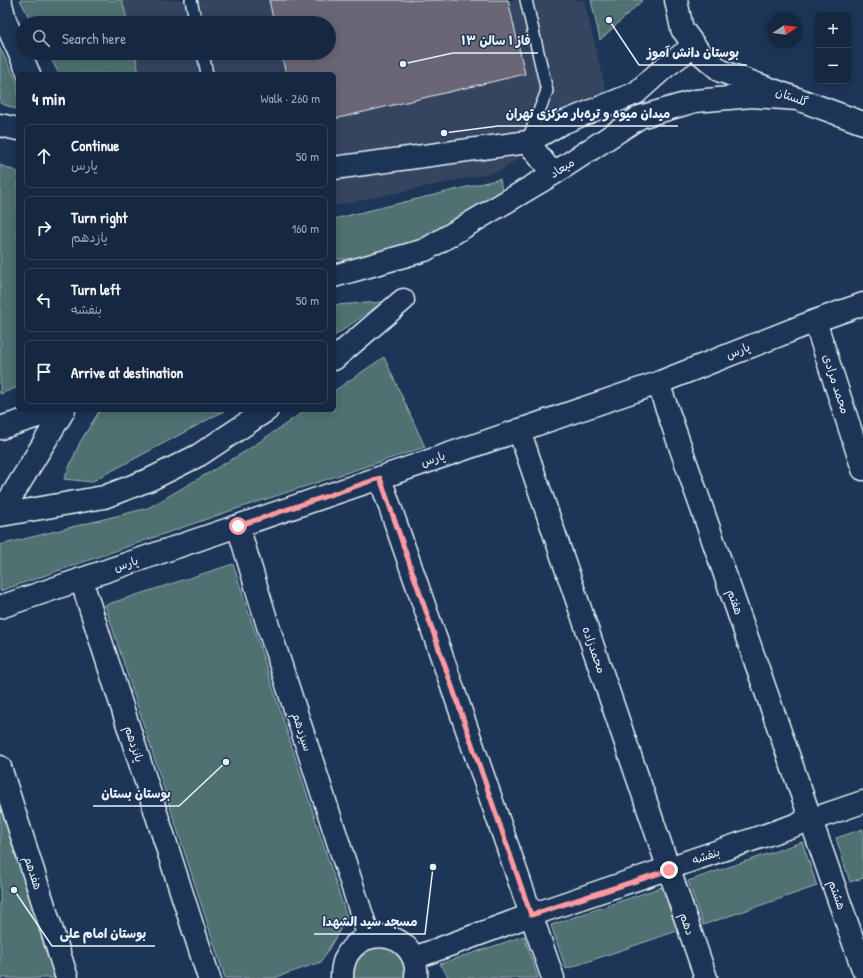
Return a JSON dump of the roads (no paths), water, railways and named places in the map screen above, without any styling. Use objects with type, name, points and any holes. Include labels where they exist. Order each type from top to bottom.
[{"type":"street","points":[[0,0],[6,23],[16,45]]},
{"type":"street","points":[[336,168],[528,142],[562,123],[636,93],[665,66],[694,46],[682,29],[676,0]]},
{"type":"street","name":"گلستان","points":[[694,46],[721,71],[863,123]]},
{"type":"street","points":[[23,60],[28,72]]},
{"type":"street","name":"میعاد","points":[[336,275],[425,250],[553,174],[647,115],[695,101],[752,96],[798,99]]},
{"type":"street","points":[[0,125],[16,129]]},
{"type":"street","points":[[528,142],[553,174]]},
{"type":"street","points":[[336,357],[403,300]]},
{"type":"street","name":"پارس","points":[[0,606],[658,383],[815,321],[863,304]]},
{"type":"street","name":"محمد مرادی","points":[[815,321],[863,469]]},
{"type":"street","name":"هفتم","points":[[658,383],[811,820]]},
{"type":"street","points":[[0,428],[41,415],[45,412]]},
{"type":"street","points":[[0,515],[63,412]]},
{"type":"street","points":[[0,515],[104,497],[151,479],[199,456],[264,412]]},
{"type":"street","name":"محمدزاده","points":[[519,430],[669,870]]},
{"type":"street","points":[[380,478],[553,978]]},
{"type":"street","name":"سیزدهم","points":[[238,526],[268,626],[369,937]]},
{"type":"street","name":"پانزدهم","points":[[81,579],[209,978]]},
{"type":"street","name":"هفدهم","points":[[0,768],[67,978]]},
{"type":"street","name":"بنفشه","points":[[415,968],[531,915],[669,870],[863,802]]},
{"type":"street","name":"هشتم","points":[[811,820],[863,969]]},
{"type":"street","name":"دهم","points":[[669,870],[706,978]]},
{"type":"street","points":[[342,978],[342,968],[345,958],[351,948],[359,941],[369,937],[380,936],[400,942],[408,949],[415,968]]},
{"type":"lane","points":[[191,0],[194,16]]},
{"type":"lane","points":[[526,0],[547,91],[528,142]]},
{"type":"lane","points":[[204,60],[207,72]]},
{"type":"place","name":"بوستان دانش آموز","points":[[609,20]]},
{"type":"place","name":"فاز ۱ سالن ۱۳","points":[[403,64]]},
{"type":"place","name":"میدان میوه و تره‌بار مرکزی تهران","points":[[444,133]]},
{"type":"place","name":"بوستان بستان","points":[[226,762]]},
{"type":"place","name":"مسجد سید الشهدا","points":[[433,867]]},
{"type":"place","name":"بوستان امام علی","points":[[14,890]]}]
